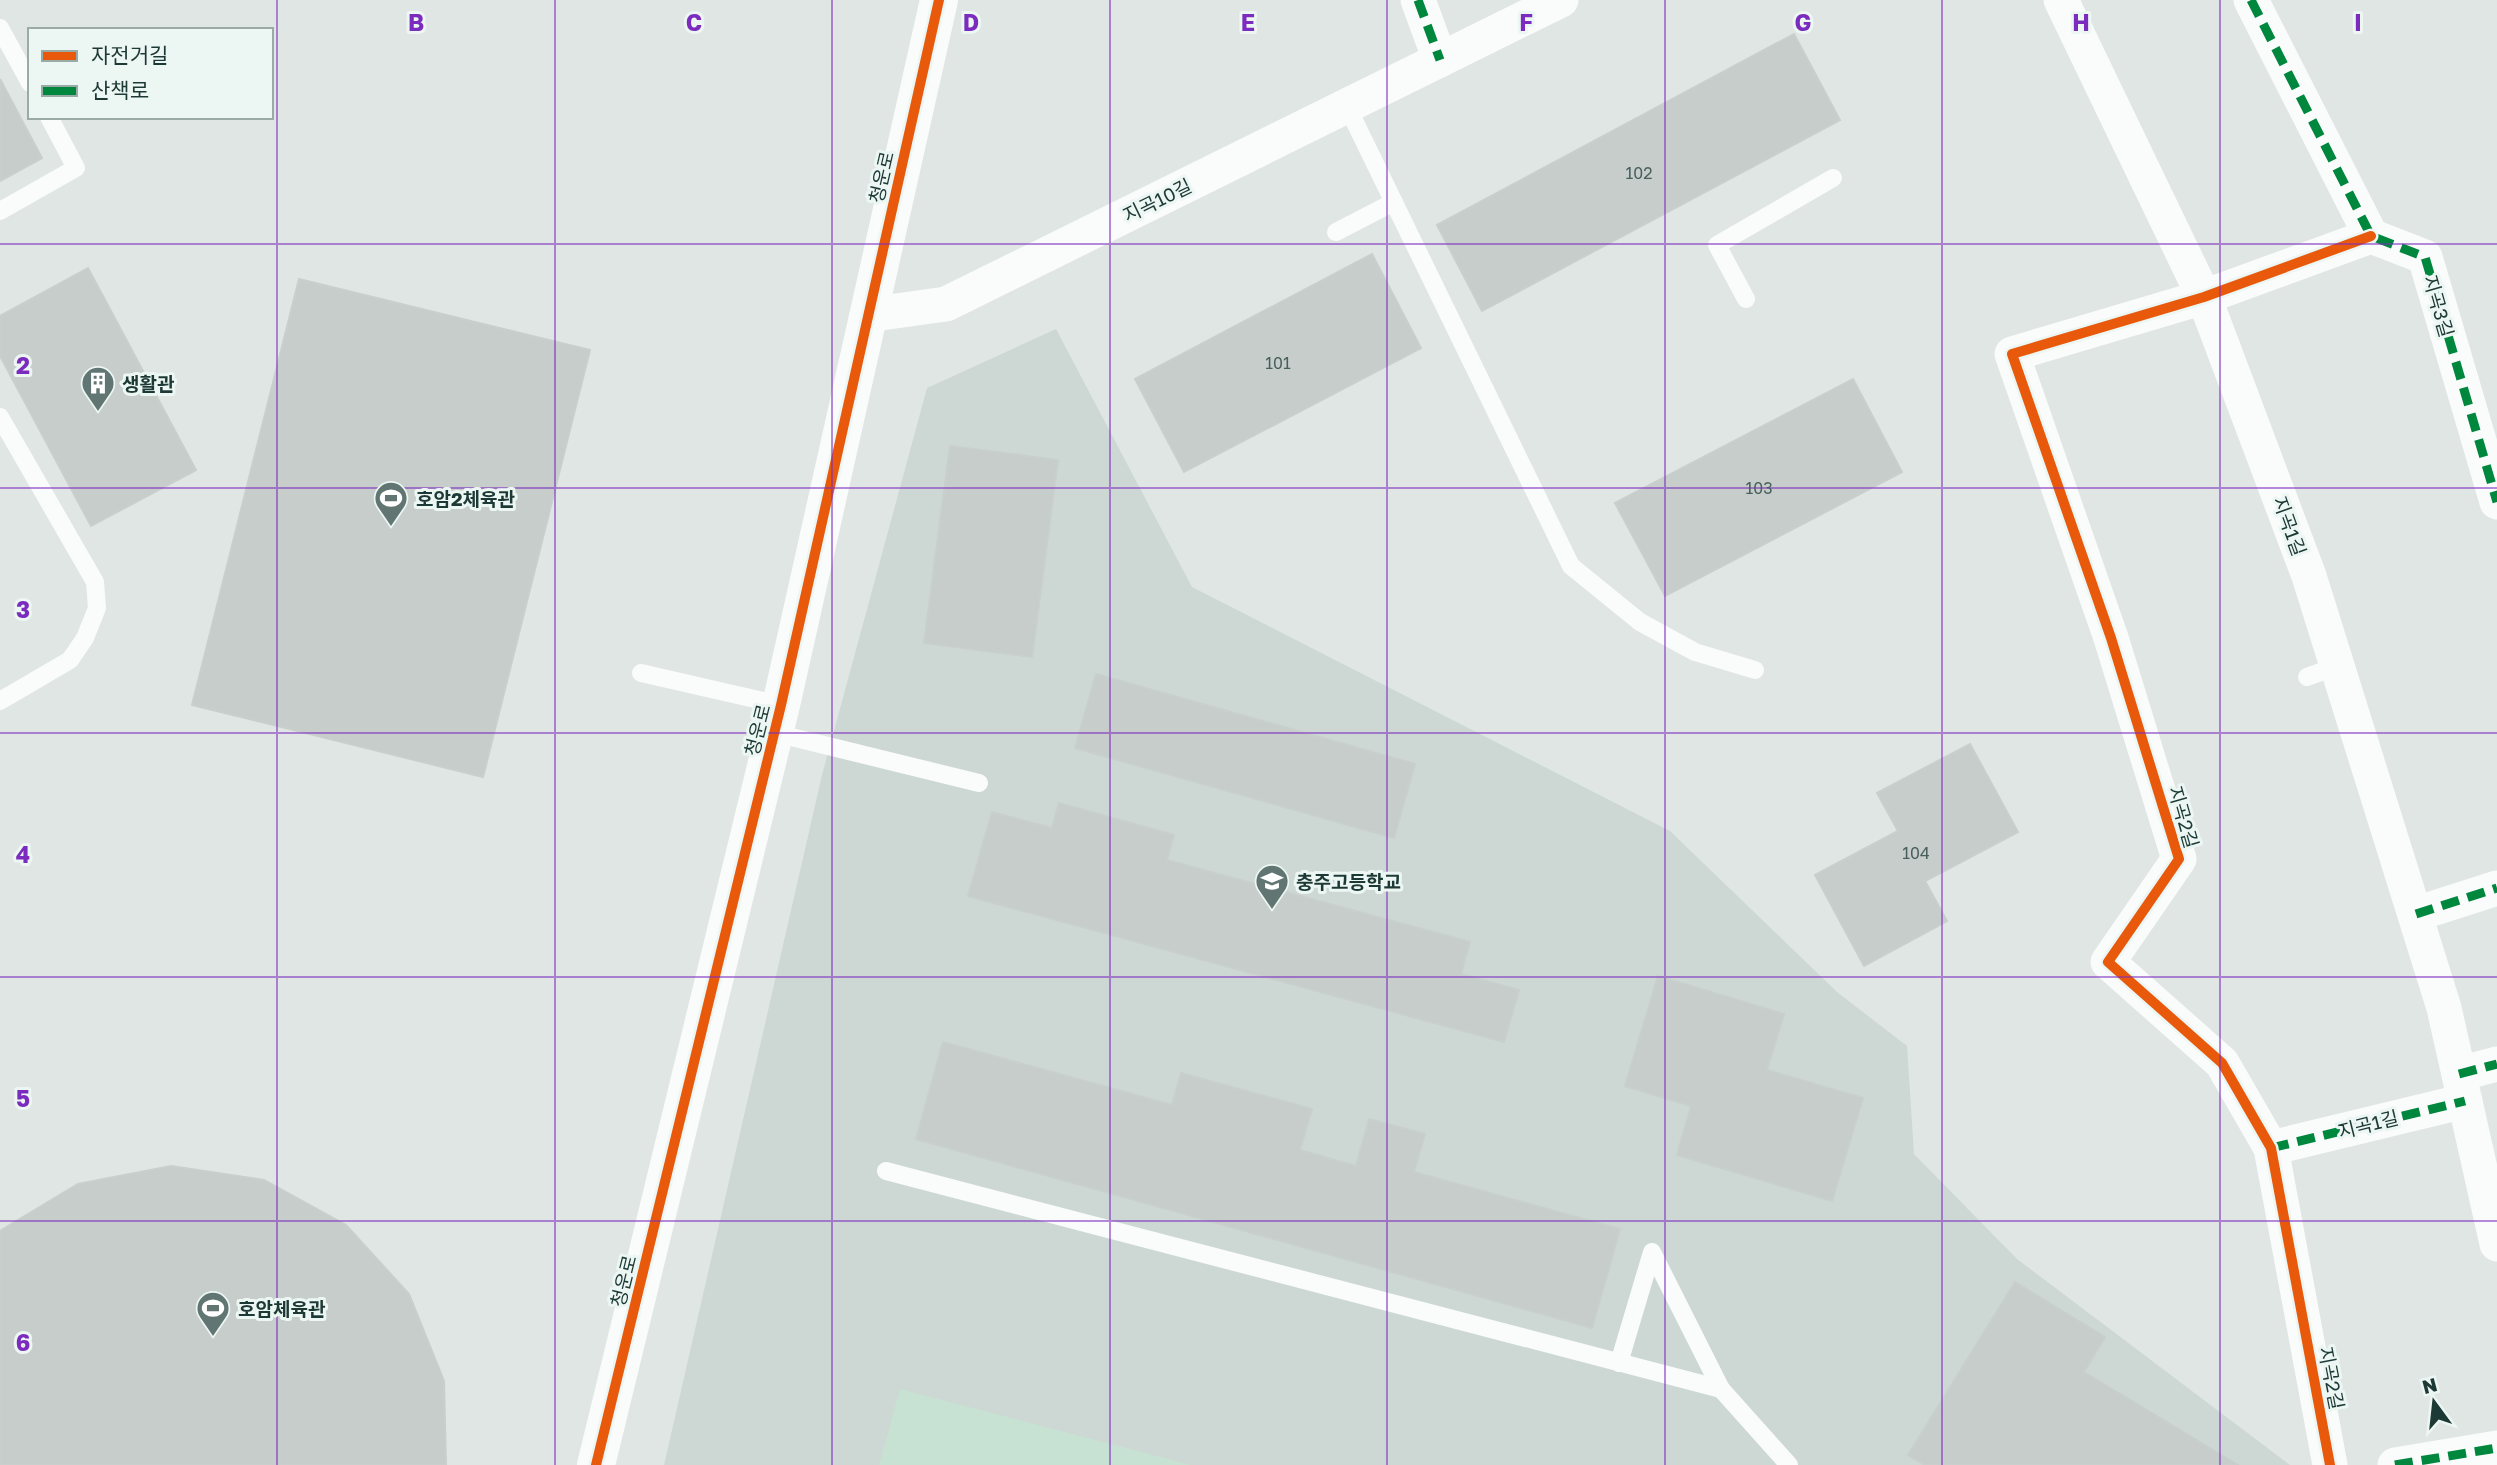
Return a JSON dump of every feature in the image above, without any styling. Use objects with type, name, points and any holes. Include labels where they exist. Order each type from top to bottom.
[{"type":"street","name":"청운로","points":[[596,1465],[778,719],[939,0]]},
{"type":"street","points":[[1418,0],[1440,60]]},
{"type":"street","name":"지곡10길","points":[[867,315],[946,304],[1561,0]]},
{"type":"street","name":"지곡1길","points":[[2061,0],[2204,297],[2309,576],[2322,672],[2416,914],[2444,1008],[2497,1244]]},
{"type":"street","points":[[2204,297],[2371,236],[2251,0]]},
{"type":"street","name":"지곡3길","points":[[2371,236],[2425,257],[2497,502]]},
{"type":"street","name":"지곡2길","points":[[2204,297],[2012,354],[2111,638],[2179,859],[2108,962],[2222,1063],[2271,1148],[2330,1465]]},
{"type":"street","points":[[2416,914],[2497,888]]},
{"type":"street","name":"지곡1길","points":[[2271,1148],[2462,1087],[2497,1064]]},
{"type":"street","points":[[2395,1465],[2497,1448]]},
{"type":"lane","points":[[0,29],[28,79]]},
{"type":"lane","points":[[1347,106],[1571,566],[1640,622],[1695,652],[1755,670]]},
{"type":"lane","points":[[0,211],[76,168],[50,119]]},
{"type":"lane","points":[[1746,299],[1717,245],[1833,178]]},
{"type":"lane","points":[[1336,232],[1394,202]]},
{"type":"lane","points":[[0,417],[95,582],[97,608],[85,638],[70,660],[0,701]]},
{"type":"lane","points":[[641,673],[979,783]]},
{"type":"lane","points":[[886,1171],[1721,1389]]},
{"type":"lane","points":[[1619,1363],[1652,1252],[1721,1389],[1789,1465]]},
{"type":"shaded area","name":"충주고등학교","points":[[1056,329],[1192,587],[1670,831],[1837,992],[1907,1046],[1914,1154],[2017,1259],[2290,1465],[664,1465],[822,775],[927,388]]},
{"type":"green space","points":[[900,1389],[1191,1465],[879,1465]]},
{"type":"building","points":[[1794,34],[1840,120],[1482,311],[1437,225]]},
{"type":"building","points":[[0,79],[42,158],[0,181]]},
{"type":"building","points":[[1372,254],[1421,348],[1184,472],[1135,379]]},
{"type":"building","name":"생활관","points":[[88,268],[196,470],[91,526],[0,356],[0,316]]},
{"type":"building","name":"호암2체육관","points":[[299,279],[590,350],[483,777],[192,705]]},
{"type":"building","points":[[1853,379],[1902,472],[1665,596],[1615,503]]},
{"type":"building","points":[[950,446],[1058,460],[1032,657],[924,643]]},
{"type":"building","points":[[1096,674],[1415,764],[1394,838],[1075,748]]},
{"type":"building","points":[[1970,744],[2018,832],[1925,881],[1947,921],[1864,966],[1815,875],[1898,831],[1877,793]]},
{"type":"building","points":[[1059,803],[1174,835],[1167,860],[1470,942],[1461,974],[1519,990],[1504,1042],[968,896],[992,812],[1052,828]]},
{"type":"building","points":[[1658,976],[1784,1014],[1767,1070],[1863,1098],[1832,1201],[1677,1155],[1691,1106],[1625,1086]]},
{"type":"building","points":[[943,1042],[1172,1105],[1181,1073],[1312,1109],[1300,1150],[1356,1166],[1369,1119],[1425,1134],[1414,1172],[1620,1229],[1592,1328],[916,1139]]},
{"type":"building","name":"호암체육관","points":[[171,1166],[264,1180],[346,1225],[409,1294],[444,1381],[446,1465],[0,1465],[0,1231],[78,1184]]},
{"type":"building","points":[[2015,1282],[2105,1337],[2084,1372],[2238,1465],[1925,1465],[1908,1455]]},
{"type":"marked path","points":[[1418,0],[1440,60]]},
{"type":"marked path","points":[[2251,0],[2371,236],[2425,257],[2497,502]]},
{"type":"marked path","points":[[2416,914],[2497,888]]},
{"type":"marked path","points":[[2459,1074],[2497,1064]]},
{"type":"marked path","points":[[2271,1148],[2465,1101]]},
{"type":"marked path","points":[[2395,1465],[2497,1448]]},
{"type":"cycle path","points":[[596,1465],[781,705],[939,0]]},
{"type":"cycle path","points":[[2330,1465],[2271,1148],[2222,1063],[2108,962],[2179,859],[2111,638],[2012,354],[2204,297],[2371,236]]},
{"type":"place","name":"생활관","points":[[98,413]]},
{"type":"place","name":"호암2체육관","points":[[391,528]]},
{"type":"place","name":"충주고등학교","points":[[1272,911]]},
{"type":"place","name":"호암체육관","points":[[213,1338]]}]
